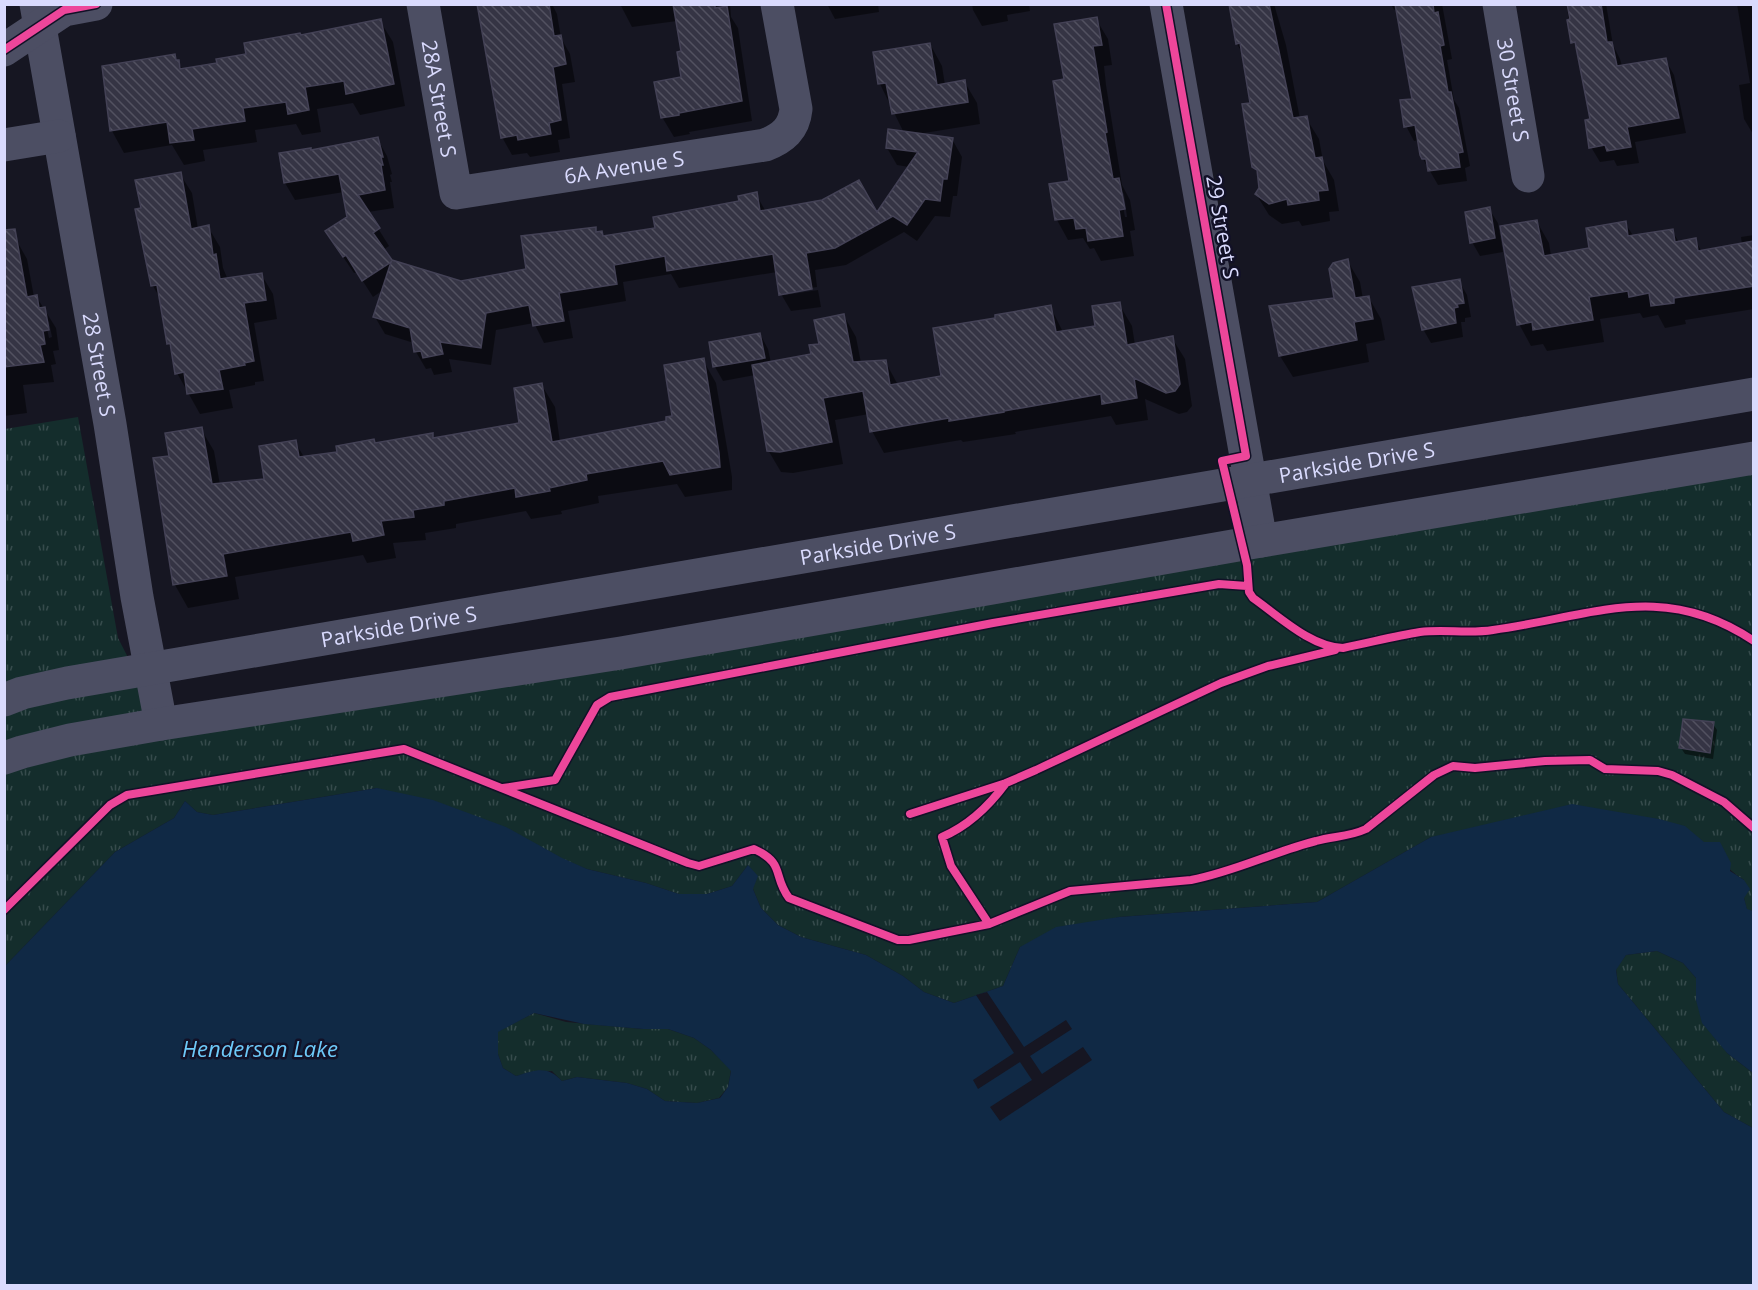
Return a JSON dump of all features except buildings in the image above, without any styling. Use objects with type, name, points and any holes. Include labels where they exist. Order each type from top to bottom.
[{"type":"street","points":[[4,50],[38,15],[96,4]]},
{"type":"street","name":"28A Street S","points":[[423,4],[456,193]]},
{"type":"street","name":"6A Avenue S","points":[[456,193],[765,145],[781,139],[795,120],[796,109],[777,4]]},
{"type":"street","name":"29 Street S","points":[[1166,4],[1261,541]]},
{"type":"street","name":"30 Street S","points":[[1499,4],[1528,176]]},
{"type":"street","name":"28 Street S","points":[[38,15],[161,724]]},
{"type":"street","points":[[4,145],[59,136]]},
{"type":"street","name":"Parkside Drive S","points":[[4,700],[32,691],[150,670],[1754,394]]},
{"type":"street","points":[[4,758],[70,740],[161,724],[633,651],[1261,541],[1754,458]]},
{"type":"green space","points":[[78,417],[118,638],[162,724],[1753,458],[1753,911],[1747,910],[1744,880],[1730,870],[1694,835],[1431,837],[1317,902],[1119,917],[1020,947],[1003,986],[954,1003],[924,992],[903,976],[866,955],[801,937],[778,925],[761,908],[753,889],[748,865],[732,886],[707,894],[679,894],[646,883],[587,869],[377,788],[213,815],[197,812],[185,801],[174,818],[115,852],[5,966],[5,429]]},
{"type":"green space","points":[[1657,951],[1683,963],[1696,978],[1696,1000],[1727,1053],[1753,1073],[1753,1128],[1724,1112],[1618,984],[1616,969],[1626,955]]},
{"type":"green space","points":[[534,1013],[566,1022],[668,1029],[694,1038],[711,1050],[731,1070],[728,1087],[719,1098],[697,1103],[665,1101],[647,1089],[627,1083],[577,1077],[562,1081],[552,1071],[531,1072],[516,1076],[503,1068],[498,1054],[497,1032]]},
{"type":"water","name":"Henderson Lake","points":[[377,788],[433,800],[506,827],[587,869],[646,883],[679,894],[707,894],[732,886],[748,865],[758,876],[753,889],[761,908],[778,925],[801,937],[866,955],[903,976],[924,992],[954,1003],[1003,986],[1020,947],[1056,927],[1119,917],[1317,902],[1431,837],[1572,804],[1659,819],[1685,826],[1704,842],[1720,842],[1731,863],[1730,871],[1744,880],[1750,889],[1744,898],[1747,909],[1753,911],[1753,1073],[1727,1053],[1702,1023],[1696,1000],[1696,978],[1683,963],[1657,951],[1626,955],[1616,970],[1618,984],[1724,1112],[1753,1128],[1753,1285],[5,1286],[5,966],[115,852],[174,818],[185,801],[197,812],[213,815]],"holes":[[[534,1013],[584,1024],[668,1029],[694,1038],[711,1050],[731,1071],[728,1087],[720,1098],[697,1103],[665,1101],[647,1089],[627,1083],[577,1077],[562,1081],[557,1076],[541,1070],[516,1076],[503,1068],[498,1054],[498,1032]]]},
{"type":"pier","points":[[987,992],[1024,1047],[1066,1020],[1072,1029],[1030,1056],[1042,1074],[1083,1047],[1092,1060],[1000,1121],[990,1107],[1032,1080],[1020,1062],[978,1089],[973,1080],[1014,1053],[976,995]]},
{"type":"cycle path","points":[[4,50],[64,10],[96,4]]},
{"type":"cycle path","points":[[1166,4],[1246,456],[1222,461],[1247,565],[1249,592],[1253,598],[1308,637],[1343,648],[1420,632],[1484,631],[1625,607],[1657,607],[1688,611],[1720,622],[1754,641]]},
{"type":"cycle path","points":[[503,788],[555,780],[597,705],[610,697],[993,623],[1219,584],[1247,586]]},
{"type":"cycle path","points":[[910,814],[1006,783],[1221,683],[1268,666],[1335,650]]},
{"type":"cycle path","points":[[4,910],[110,805],[127,795],[404,749],[688,863],[699,866],[754,849],[764,854],[775,865],[789,898],[898,940],[909,940],[989,924],[1070,891],[1191,880],[1322,839],[1360,832],[1434,775],[1453,766],[1475,768],[1545,761],[1590,760],[1605,769],[1658,771],[1672,775],[1724,802],[1754,828]]},
{"type":"cycle path","points":[[989,924],[951,866],[942,837],[961,827],[977,814],[1006,783]]}]
